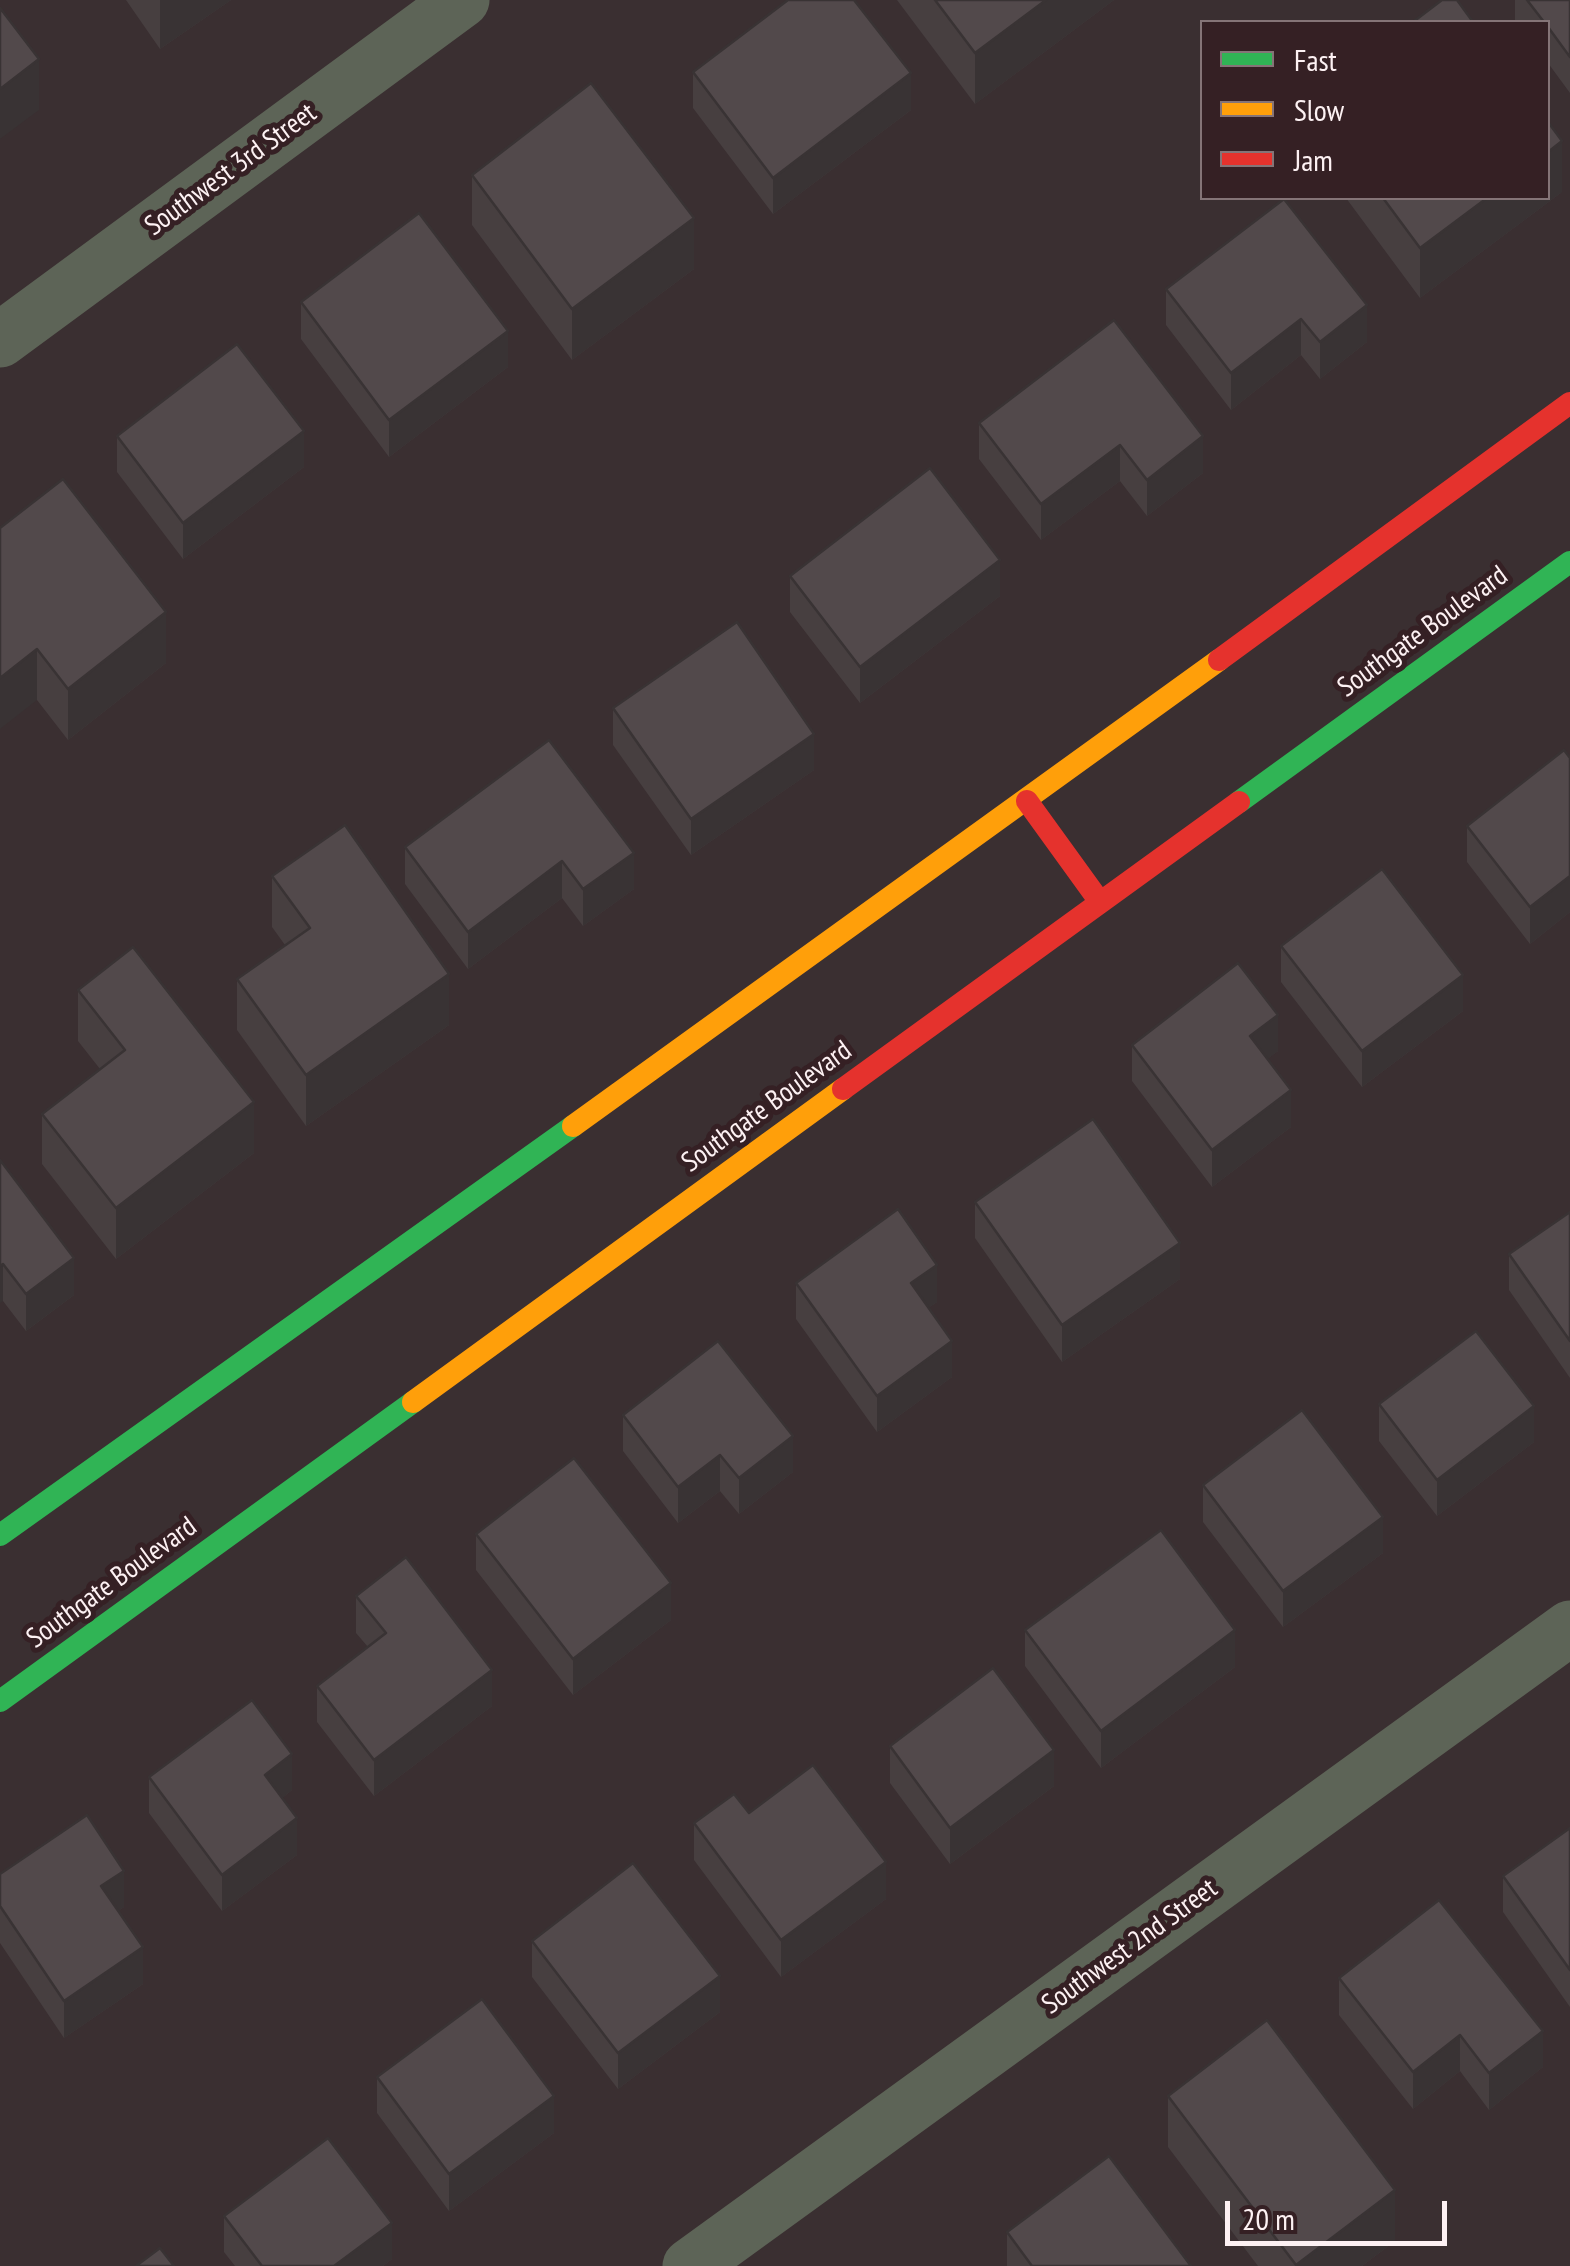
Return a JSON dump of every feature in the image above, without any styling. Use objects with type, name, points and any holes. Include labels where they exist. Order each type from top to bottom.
[{"type":"main road","points":[[0,1535],[1027,801],[1570,403]]},
{"type":"main road","name":"Southgate Boulevard","points":[[0,1701],[1570,562]]},
{"type":"main road","points":[[1027,801],[1100,902]]},
{"type":"street","name":"Southwest 3rd Street","points":[[0,340],[462,0]]},
{"type":"street","name":"Southwest 2nd Street","points":[[690,2266],[1570,1628]]},
{"type":"building","points":[[788,0],[854,0],[911,73],[773,178],[693,72]]},
{"type":"building","points":[[935,0],[1046,0],[975,53]]},
{"type":"building","points":[[1442,0],[1457,0],[1472,20],[1416,20]]},
{"type":"building","points":[[1527,0],[1570,0],[1570,57],[1550,30],[1550,20],[1542,20]]},
{"type":"building","points":[[0,8],[39,59],[0,89]]},
{"type":"building","points":[[591,83],[694,218],[572,309],[472,175]]},
{"type":"building","points":[[1550,125],[1562,141],[1550,150]]},
{"type":"building","points":[[1285,200],[1367,305],[1320,342],[1301,319],[1231,373],[1166,289]]},
{"type":"building","points":[[1384,200],[1484,200],[1420,248]]},
{"type":"building","points":[[419,213],[508,331],[389,420],[301,302]]},
{"type":"building","points":[[1114,320],[1203,436],[1147,480],[1120,445],[1041,504],[979,423]]},
{"type":"building","points":[[237,344],[304,431],[183,523],[117,436]]},
{"type":"building","points":[[930,468],[1000,560],[860,667],[790,576]]},
{"type":"building","points":[[63,479],[166,612],[68,689],[37,649],[0,678],[0,528]]},
{"type":"building","points":[[737,622],[814,734],[691,819],[613,708]]},
{"type":"building","points":[[549,740],[634,853],[583,889],[562,861],[468,932],[405,847]]},
{"type":"building","points":[[1564,750],[1570,758],[1570,876],[1530,907],[1467,826]]},
{"type":"building","points":[[345,825],[449,974],[306,1075],[237,979],[310,928],[272,876]]},
{"type":"building","points":[[1382,869],[1463,975],[1362,1051],[1281,946]]},
{"type":"building","points":[[133,947],[254,1102],[116,1208],[42,1114],[125,1050],[78,990]]},
{"type":"building","points":[[1238,963],[1278,1015],[1250,1036],[1291,1090],[1212,1150],[1132,1045]]},
{"type":"building","points":[[1093,1119],[1180,1243],[1062,1325],[975,1202]]},
{"type":"building","points":[[0,1160],[74,1258],[26,1294],[3,1264],[0,1266]]},
{"type":"building","points":[[898,1209],[937,1265],[911,1283],[952,1341],[877,1396],[796,1283]]},
{"type":"building","points":[[1570,1212],[1570,1341],[1509,1254]]},
{"type":"building","points":[[1476,1331],[1534,1406],[1437,1480],[1379,1404]]},
{"type":"building","points":[[718,1341],[793,1436],[739,1478],[720,1455],[678,1487],[623,1415]]},
{"type":"building","points":[[1302,1410],[1383,1517],[1283,1591],[1203,1485]]},
{"type":"building","points":[[574,1458],[671,1583],[573,1659],[476,1534]]},
{"type":"building","points":[[1161,1530],[1235,1630],[1101,1731],[1025,1630]]},
{"type":"building","points":[[406,1557],[492,1670],[374,1760],[317,1686],[386,1633],[356,1596]]},
{"type":"building","points":[[993,1668],[1054,1750],[950,1828],[890,1746]]},
{"type":"building","points":[[252,1700],[292,1754],[265,1775],[297,1818],[222,1875],[149,1777]]},
{"type":"building","points":[[813,1765],[886,1862],[781,1940],[694,1823],[734,1794],[749,1813]]},
{"type":"building","points":[[87,1815],[124,1871],[101,1886],[143,1947],[64,2001],[0,1906],[0,1874]]},
{"type":"building","points":[[1570,1828],[1570,1970],[1503,1876]]},
{"type":"building","points":[[633,1863],[720,1976],[618,2053],[532,1941]]},
{"type":"building","points":[[1439,1900],[1543,2031],[1489,2073],[1460,2035],[1413,2072],[1339,1978]]},
{"type":"building","points":[[482,1999],[554,2096],[449,2174],[377,2077]]},
{"type":"building","points":[[1267,2020],[1395,2190],[1296,2265],[1168,2096]]},
{"type":"building","points":[[328,2138],[392,2223],[334,2266],[262,2266],[224,2216]]},
{"type":"building","points":[[1109,2156],[1191,2266],[1032,2266],[1007,2232]]},
{"type":"building","points":[[160,2248],[174,2266],[136,2266]]},
{"type":"traffic: fast","points":[[1239,802],[1570,562]]},
{"type":"traffic: fast","points":[[0,1535],[573,1126]]},
{"type":"traffic: fast","points":[[0,1701],[413,1402]]},
{"type":"traffic: slow","points":[[573,1126],[1219,660]]},
{"type":"traffic: slow","points":[[413,1402],[843,1089]]},
{"type":"traffic: jam","points":[[1219,660],[1570,403]]},
{"type":"traffic: jam","points":[[1027,801],[1100,902]]},
{"type":"traffic: jam","points":[[843,1089],[1239,802]]}]
